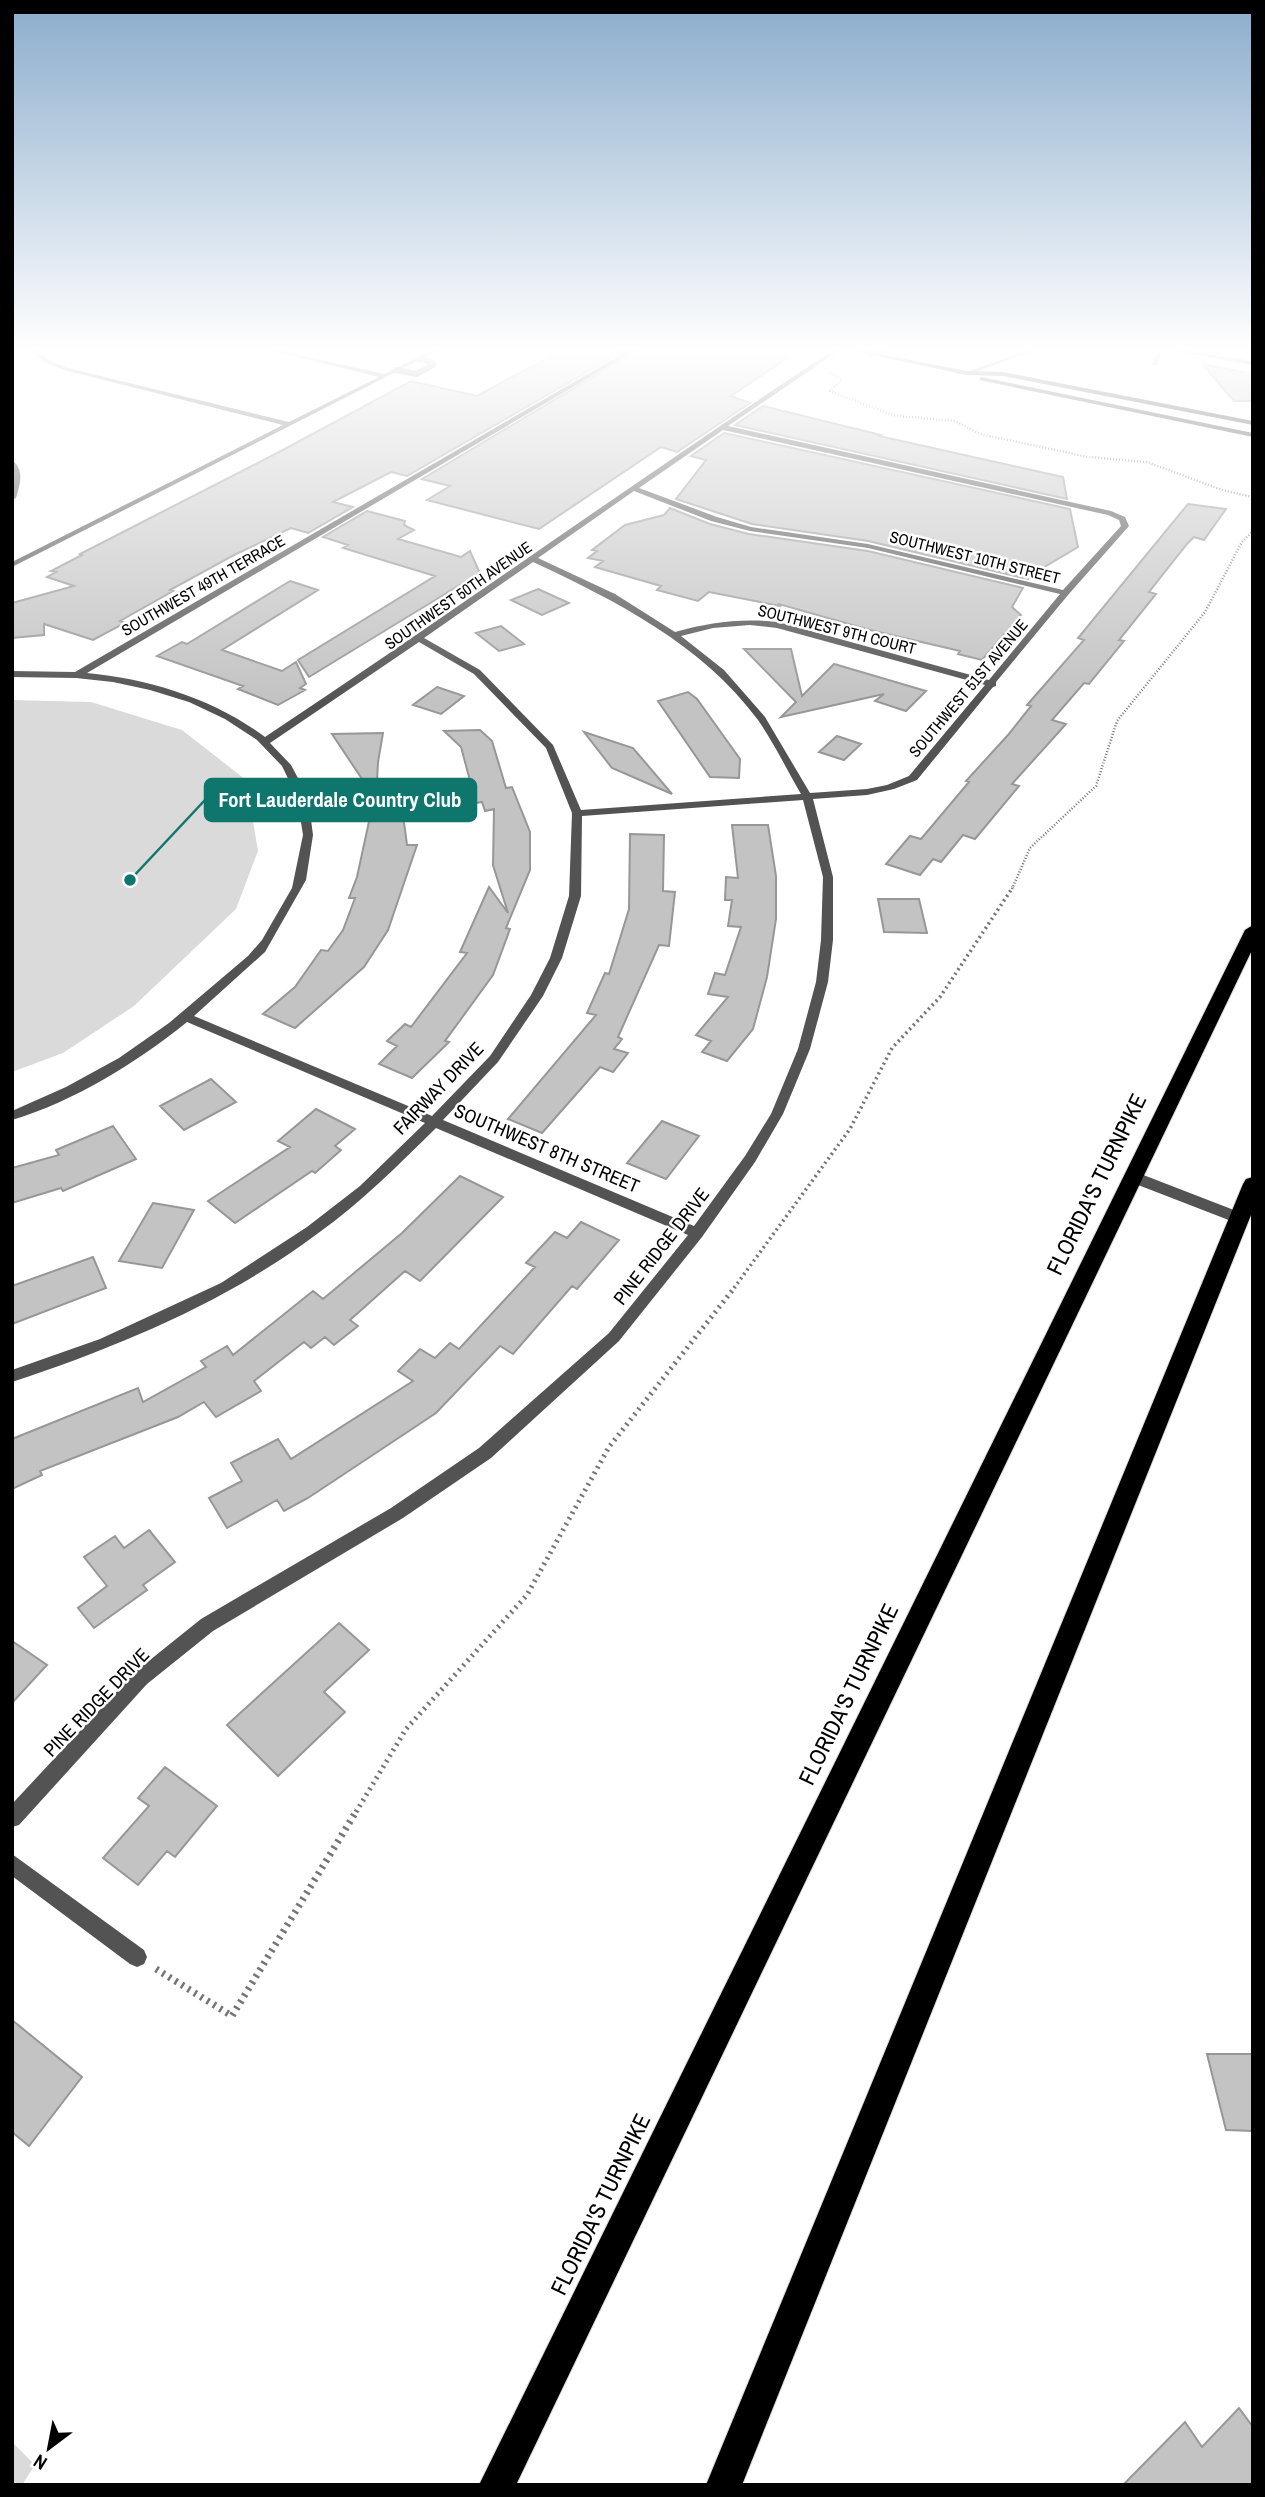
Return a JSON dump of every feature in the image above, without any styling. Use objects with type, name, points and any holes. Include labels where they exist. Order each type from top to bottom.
[{"type":"highway","name":"FLORIDA'S TURNPIKE","points":[[497,2485],[1253,930]]},
{"type":"highway","points":[[724,2485],[1253,1184]]},
{"type":"street","points":[[12,498],[19,475],[14,467]]},
{"type":"street","points":[[12,565],[205,467]]},
{"type":"street","name":"SOUTHWEST 49TH TERRACE","points":[[77,675],[434,467]]},
{"type":"street","name":"SOUTHWEST 50TH AVENUE","points":[[266,741],[420,639],[666,467]]},
{"type":"street","name":"SOUTHWEST 51ST AVENUE","points":[[577,813],[867,792],[913,778],[993,684],[1065,593],[1125,526],[1122,519],[1111,513],[903,467]]},
{"type":"street","name":"SOUTHWEST 10TH STREET","points":[[635,489],[714,519],[750,529],[868,546],[1065,593]]},
{"type":"street","name":"PINE RIDGE DRIVE","points":[[12,1818],[141,1678],[207,1625],[397,1513],[485,1453],[614,1337],[697,1233],[750,1159],[777,1114],[804,1049],[822,982],[827,940],[828,877],[807,796],[762,719],[721,672],[674,635],[612,596],[533,559]]},
{"type":"street","name":"SOUTHWEST 9TH COURT","points":[[674,635],[726,622],[749,621],[778,625],[993,684]]},
{"type":"street","name":"FAIRWAY DRIVE","points":[[12,1376],[105,1343],[226,1287],[312,1231],[365,1189],[435,1121],[494,1059],[537,996],[556,958],[575,896],[577,813],[550,747],[477,672],[420,639]]},
{"type":"street","points":[[12,674],[77,675],[156,688],[197,702],[239,723],[266,741],[294,774],[309,820],[301,881],[262,948],[187,1017],[118,1067],[65,1096],[12,1116]]},
{"type":"street","name":"SOUTHWEST 8TH STREET","points":[[187,1017],[697,1233]]},
{"type":"street","points":[[12,1864],[137,1957]]},
{"type":"lane","points":[[1133,1177],[1239,1218]]},
{"type":"path","points":[[1159,467],[1222,490],[1253,498]]},
{"type":"path","points":[[137,1957],[232,2016],[406,1729],[527,1595],[609,1447],[756,1260],[850,1129],[892,1048],[940,997],[1015,884],[1030,848],[1096,786],[1117,721],[1205,612],[1242,542],[1253,531]]},
{"type":"shaded area","points":[[12,700],[91,702],[182,730],[246,780],[258,851],[236,909],[134,1006],[63,1053],[12,1072]]},
{"type":"shaded area","points":[[12,2442],[35,2465],[22,2485],[12,2485]]},
{"type":"building","points":[[251,467],[423,467],[407,476],[391,472],[333,502],[353,507],[308,533],[291,528],[234,555],[170,590],[173,591],[120,621],[125,623],[93,640],[44,624],[44,635],[12,638],[12,603],[74,586],[47,577],[56,572],[51,571],[82,555],[80,554]]},
{"type":"building","points":[[443,467],[632,467],[539,529],[427,500],[450,486],[422,479]]},
{"type":"building","points":[[701,467],[877,467],[1070,509],[1078,547],[1028,579],[868,541],[752,524],[676,499]]},
{"type":"building","points":[[921,467],[1016,467],[1063,477],[1067,499]]},
{"type":"building","points":[[1188,504],[1226,509],[1204,540],[1194,537],[1149,592],[1156,594],[1119,640],[1124,641],[1089,684],[1084,683],[1052,720],[1066,724],[1012,784],[1019,786],[975,839],[963,835],[941,862],[933,859],[920,875],[886,864],[910,836],[921,839],[969,782],[966,781],[1031,706],[1027,705],[1084,640],[1078,638]]},
{"type":"building","points":[[670,508],[710,524],[749,534],[868,551],[1023,588],[1012,607],[1021,615],[982,660],[958,654],[960,651],[870,630],[779,604],[780,606],[709,592],[698,601],[657,590],[661,586],[595,567],[603,561],[588,558],[597,551],[592,550],[625,525],[664,515]]},
{"type":"building","points":[[367,511],[405,521],[404,525],[414,530],[398,539],[461,557],[470,551],[479,571],[309,677],[298,660],[435,576],[343,548],[348,545],[323,537]]},
{"type":"building","points":[[290,581],[318,590],[222,650],[282,671],[296,662],[306,684],[300,688],[305,690],[278,705],[238,689],[243,686],[157,656],[182,642],[187,644]]},
{"type":"building","points":[[538,589],[569,603],[542,615],[511,600]]},
{"type":"building","points":[[501,626],[524,644],[499,651],[476,633]]},
{"type":"building","points":[[744,649],[791,649],[802,696],[834,664],[926,691],[906,711],[875,701],[884,694],[781,717],[796,702]]},
{"type":"building","points":[[437,687],[464,696],[441,714],[413,705]]},
{"type":"building","points":[[688,692],[697,699],[740,759],[739,778],[710,777],[658,701]]},
{"type":"building","points":[[480,730],[492,741],[506,788],[512,787],[530,832],[530,870],[506,928],[510,929],[493,975],[445,1041],[449,1042],[412,1078],[379,1064],[397,1046],[387,1041],[405,1024],[411,1027],[467,953],[460,952],[489,887],[508,913],[493,865],[494,809],[485,811],[482,802],[476,803],[461,747],[444,731]]},
{"type":"building","points":[[584,732],[633,748],[672,794],[612,768]]},
{"type":"building","points":[[383,733],[378,762],[376,800],[332,734]]},
{"type":"building","points":[[837,736],[861,744],[844,760],[819,752]]},
{"type":"building","points":[[401,800],[407,845],[417,845],[388,930],[364,967],[295,1028],[263,1014],[295,987],[321,950],[328,951],[343,930],[355,898],[349,898],[357,877],[373,803]]},
{"type":"building","points":[[732,825],[768,825],[776,876],[776,919],[767,977],[753,1029],[727,1061],[702,1052],[711,1041],[696,1035],[728,997],[708,994],[715,973],[725,975],[741,927],[728,926],[732,900],[725,900],[726,877],[738,878]]},
{"type":"building","points":[[630,834],[664,835],[663,891],[675,892],[669,946],[659,945],[618,1037],[622,1039],[614,1049],[628,1053],[613,1072],[600,1067],[542,1133],[508,1119],[596,1015],[587,1013],[605,973],[609,974],[629,909]]},
{"type":"building","points":[[878,899],[919,899],[927,933],[884,932]]},
{"type":"building","points":[[211,1079],[236,1102],[184,1130],[160,1106]]},
{"type":"building","points":[[316,1109],[355,1129],[335,1146],[341,1150],[315,1173],[312,1171],[235,1223],[208,1201],[290,1147],[278,1141]]},
{"type":"building","points":[[662,1121],[699,1136],[666,1179],[627,1163]]},
{"type":"building","points":[[113,1126],[136,1159],[63,1191],[61,1188],[12,1203],[12,1168],[59,1155],[56,1150]]},
{"type":"building","points":[[460,1176],[503,1197],[420,1281],[405,1271],[350,1320],[358,1326],[334,1345],[325,1337],[311,1348],[304,1342],[254,1381],[261,1391],[216,1417],[204,1402],[178,1417],[40,1471],[42,1475],[12,1489],[12,1439],[138,1388],[143,1402],[206,1367],[201,1361],[227,1346],[233,1355],[313,1291],[323,1299],[402,1233]]},
{"type":"building","points":[[153,1203],[194,1210],[162,1268],[119,1261]]},
{"type":"building","points":[[581,1222],[619,1240],[577,1289],[572,1286],[513,1354],[500,1346],[436,1413],[308,1498],[284,1511],[277,1500],[227,1528],[209,1498],[242,1481],[231,1463],[278,1439],[291,1459],[413,1381],[398,1371],[420,1349],[435,1358],[450,1343],[459,1349],[535,1267],[526,1263],[555,1232],[567,1238]]},
{"type":"building","points":[[93,1257],[106,1288],[12,1324],[12,1286]]},
{"type":"building","points":[[149,1530],[175,1562],[143,1585],[147,1590],[94,1628],[78,1608],[107,1586],[84,1557],[115,1536],[124,1548]]},
{"type":"building","points":[[339,1623],[369,1650],[324,1692],[345,1712],[278,1776],[227,1725]]},
{"type":"building","points":[[12,1641],[47,1665],[12,1703]]},
{"type":"building","points":[[165,1767],[217,1806],[175,1857],[167,1851],[138,1885],[103,1858],[149,1806],[138,1798]]},
{"type":"building","points":[[12,2020],[82,2077],[29,2146],[12,2132]]},
{"type":"building","points":[[1207,2054],[1253,2054],[1253,2131],[1226,2130]]},
{"type":"building","points":[[1239,2408],[1253,2427],[1253,2485],[1123,2485],[1185,2422],[1202,2447]]},
{"type":"place","name":"Fort Lauderdale Country Club","points":[[130,880]]}]
